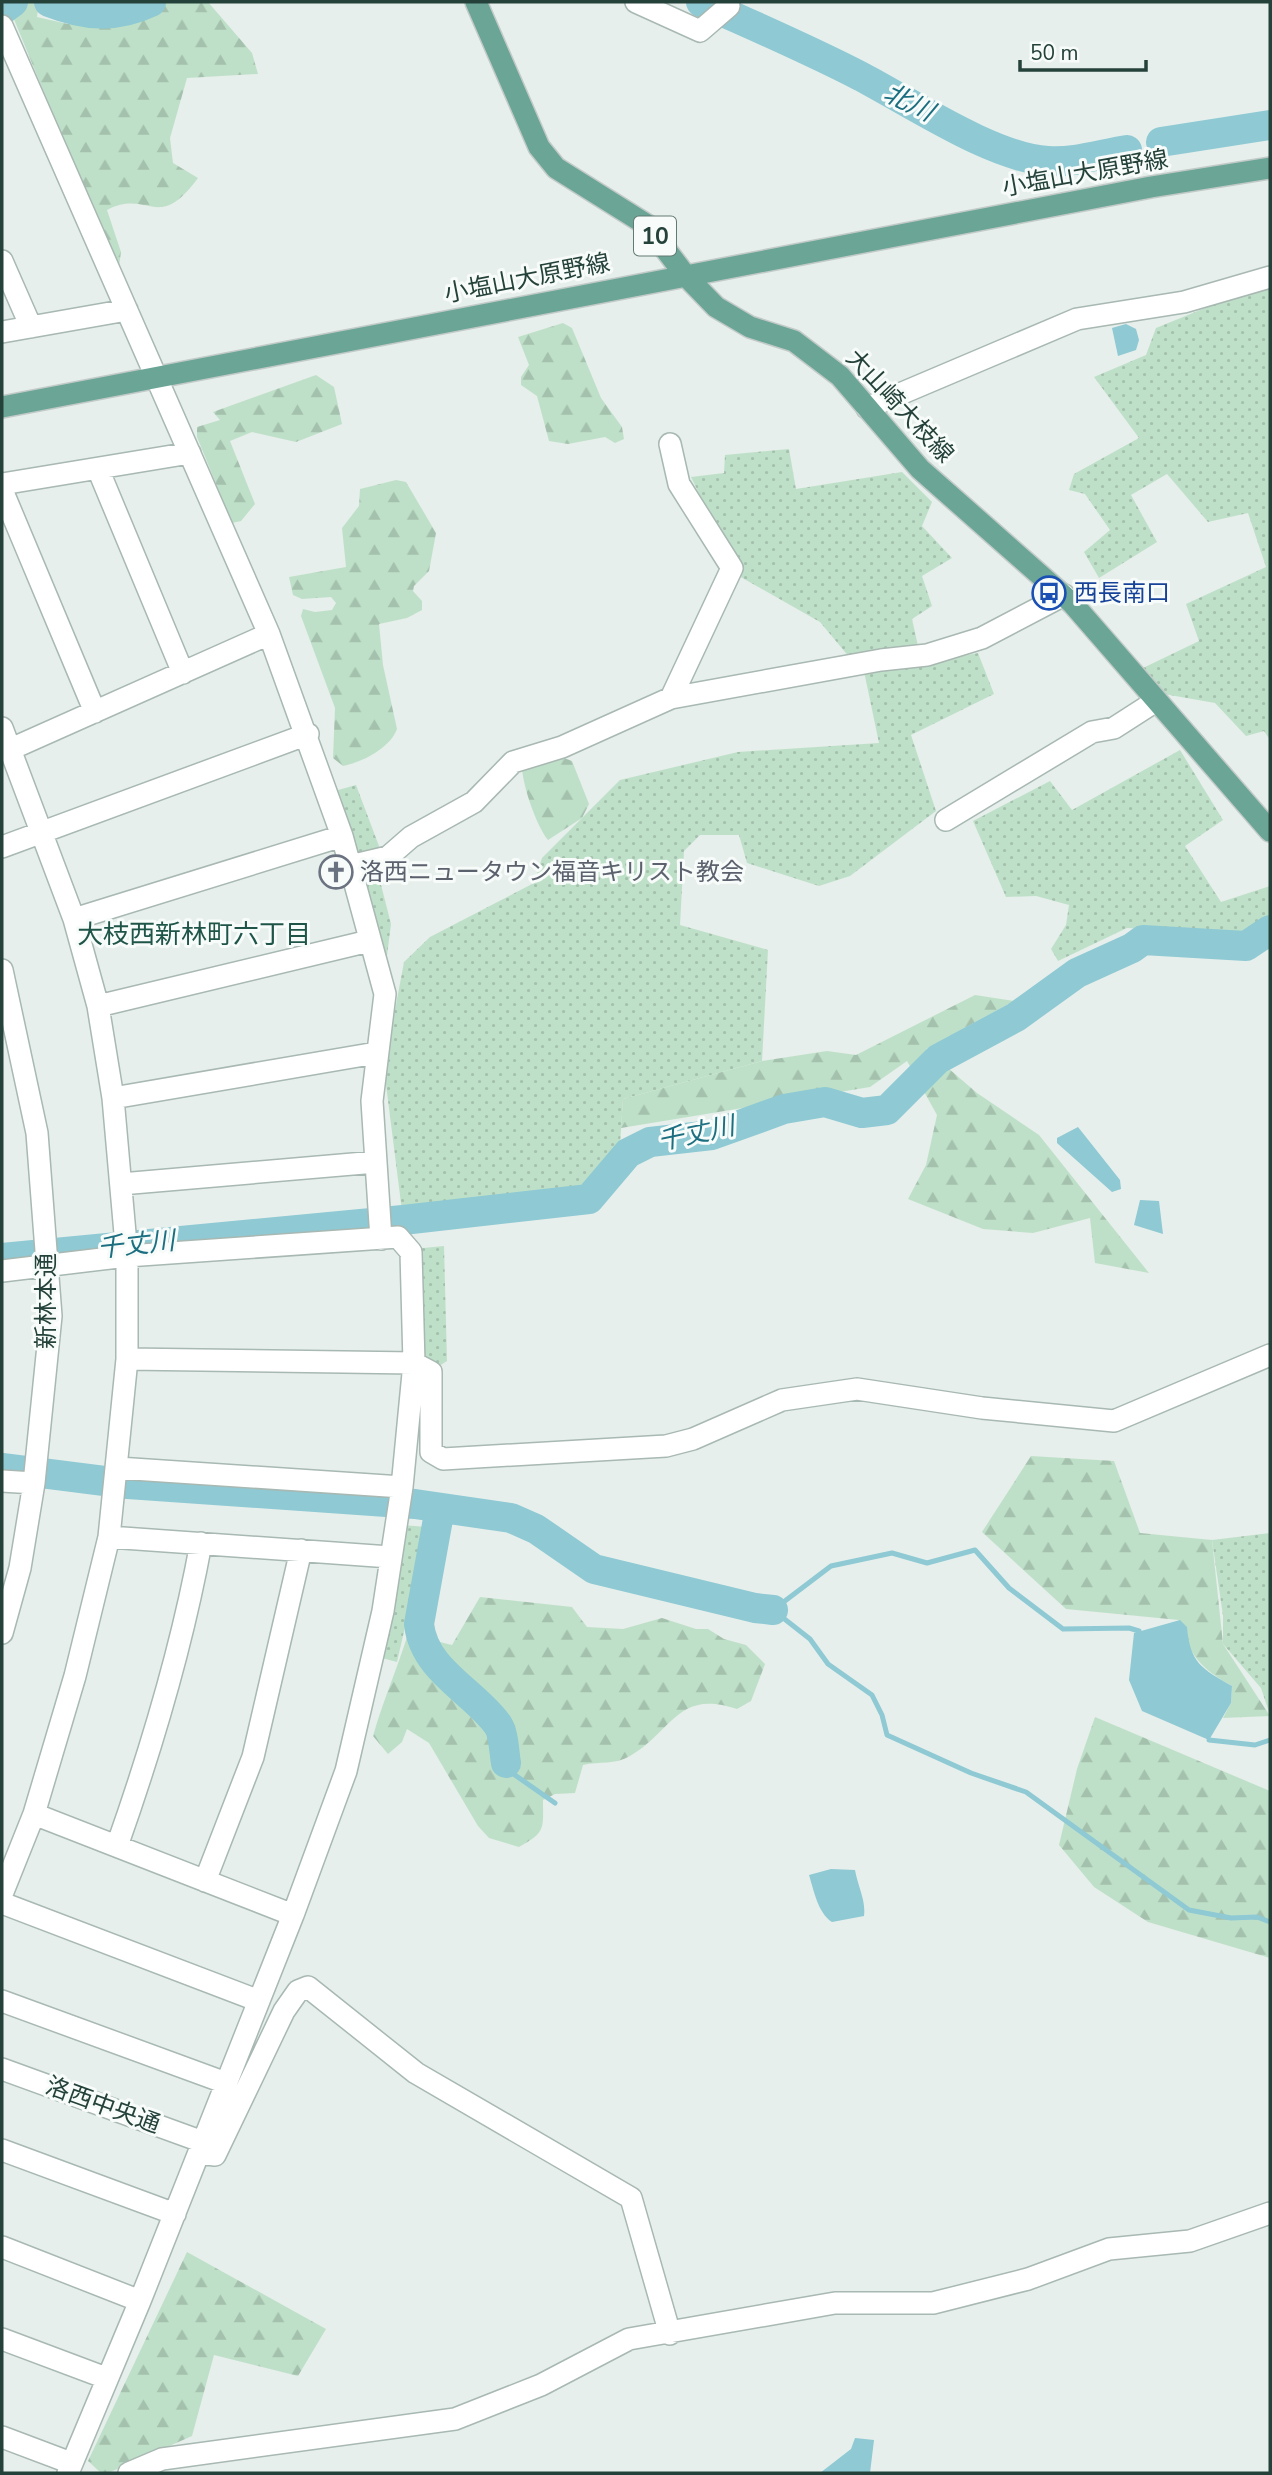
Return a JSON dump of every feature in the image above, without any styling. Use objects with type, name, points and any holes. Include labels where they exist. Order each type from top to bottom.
[{"type":"main road","name":"大山崎大枝線","points":[[476,2],[539,147],[556,168],[647,225],[685,275],[716,307],[750,327],[794,341],[840,376],[920,469],[1064,594],[1266,822]]},
{"type":"main road","name":"小塩山大原野線","points":[[2,407],[1151,187],[1270,168]]},
{"type":"street","points":[[636,2],[700,31],[729,6]]},
{"type":"street","points":[[2,29],[158,375],[269,634],[308,734],[342,836],[384,994],[372,1101],[381,1239]]},
{"type":"street","points":[[2,261],[31,327]]},
{"type":"street","points":[[867,408],[1077,319],[1184,302],[1270,277]]},
{"type":"street","points":[[2,332],[127,310]]},
{"type":"street","points":[[670,444],[679,484],[732,568],[671,698]]},
{"type":"street","points":[[2,484],[190,453]]},
{"type":"street","points":[[98,468],[183,673]]},
{"type":"street","points":[[2,490],[95,712]]},
{"type":"street","points":[[350,866],[388,857],[411,837],[474,802],[513,762],[562,747],[671,698],[881,660],[927,655],[982,638],[1064,594]]},
{"type":"street","points":[[11,749],[269,634]]},
{"type":"street","points":[[946,820],[1092,732],[1114,728],[1156,701]]},
{"type":"street","points":[[2,728],[74,919],[98,1006],[113,1098],[127,1256],[127,1359],[109,1537],[75,1676],[34,1814],[2,1894]]},
{"type":"street","points":[[2,847],[308,734]]},
{"type":"street","points":[[74,919],[342,836]]},
{"type":"street","points":[[98,1006],[369,941]]},
{"type":"street","name":"新林本通","points":[[2,970],[37,1133],[51,1316],[34,1483],[20,1568],[2,1633]]},
{"type":"street","points":[[113,1098],[376,1053]]},
{"type":"street","points":[[121,1184],[376,1162]]},
{"type":"street","points":[[2,1271],[127,1256],[398,1237],[411,1252],[414,1363],[398,1513],[383,1611],[346,1771],[293,1915],[118,2357],[106,2378],[69,2468],[2,2437]]},
{"type":"street","points":[[127,1359],[414,1363],[431,1372],[431,1452],[443,1459],[666,1446],[693,1439],[782,1400],[856,1389],[982,1408],[1114,1421],[1270,1355]]},
{"type":"street","points":[[118,1468],[401,1487]]},
{"type":"street","points":[[2,1481],[34,1483]]},
{"type":"street","points":[[109,1537],[390,1557]]},
{"type":"street","points":[[117,1846],[145,1767],[187,1619],[201,1543]]},
{"type":"street","points":[[205,1881],[253,1757],[301,1550]]},
{"type":"street","points":[[34,1814],[293,1915]]},
{"type":"street","points":[[2,1903],[259,2001]]},
{"type":"street","points":[[201,2147],[215,2155],[284,2011],[298,1991],[308,1987],[416,2073],[631,2198],[670,2334]]},
{"type":"street","points":[[2,2001],[226,2083]]},
{"type":"street","name":"洛西中央通","points":[[2,2068],[201,2147]]},
{"type":"street","points":[[2,2150],[175,2214]]},
{"type":"street","points":[[130,2473],[162,2459],[455,2418],[541,2385],[629,2339],[670,2334],[835,2303],[933,2303],[1028,2279],[1109,2249],[1190,2241],[1270,2213]]},
{"type":"street","points":[[2,2247],[140,2301]]},
{"type":"street","points":[[2,2339],[106,2378]]},
{"type":"green space","points":[[7,2],[39,2],[37,17],[68,24],[114,2],[208,2],[252,53],[258,74],[187,78],[170,138],[173,163],[198,178],[184,195],[172,204],[162,207],[121,205],[107,210],[121,252],[118,274]]},
{"type":"green space","points":[[1270,287],[1270,740],[1264,731],[1246,736],[1215,703],[1164,694],[1143,668],[1199,641],[1186,604],[1266,567],[1248,513],[1208,522],[1167,474],[1131,495],[1157,542],[1099,578],[1084,552],[1110,530],[1085,494],[1069,490],[1074,474],[1139,438],[1094,377],[1146,355],[1156,328],[1237,295]]},
{"type":"green space","points":[[563,323],[572,328],[601,398],[622,427],[624,439],[615,443],[605,437],[568,444],[549,441],[537,396],[521,385],[521,377],[529,365],[518,337]]},
{"type":"green space","points":[[316,375],[334,387],[342,424],[296,442],[252,432],[230,441],[255,504],[241,521],[232,523],[197,437],[197,427],[220,420],[213,412]]},
{"type":"green space","points":[[789,449],[796,489],[902,472],[932,502],[922,526],[952,558],[922,576],[932,606],[912,619],[922,664],[978,653],[994,694],[911,735],[936,811],[850,876],[819,886],[747,863],[739,835],[700,835],[684,851],[680,925],[768,950],[762,1061],[623,1099],[620,1145],[582,1191],[402,1211],[384,1069],[404,962],[430,937],[534,883],[542,858],[620,780],[738,752],[879,743],[865,676],[820,622],[739,576],[691,477],[724,473],[725,455]]},
{"type":"green space","points":[[396,480],[406,482],[436,533],[429,571],[414,586],[413,591],[422,601],[422,610],[407,618],[379,624],[383,665],[397,729],[388,742],[375,753],[343,766],[333,758],[335,708],[301,616],[303,609],[315,612],[332,610],[336,603],[331,597],[302,599],[293,595],[289,577],[346,567],[342,528],[359,506],[360,489]]},
{"type":"green space","points":[[1180,750],[1223,820],[1185,846],[1221,902],[1270,886],[1270,920],[1247,935],[1127,928],[1058,961],[1051,949],[1066,925],[1069,905],[1036,896],[1006,897],[973,821],[1050,781],[1072,810]]},
{"type":"green space","points":[[556,755],[572,761],[589,804],[582,818],[548,840],[531,805],[522,768]]},
{"type":"green space","points":[[356,785],[382,854],[352,862],[331,792]]},
{"type":"green space","points":[[378,873],[391,924],[383,987],[355,876]]},
{"type":"green space","points":[[975,995],[1014,1001],[926,1049],[977,1093],[1039,1135],[1149,1273],[1095,1263],[1090,1218],[1033,1233],[983,1229],[908,1199],[926,1165],[937,1115],[907,1061],[870,1087],[621,1128],[623,1099],[762,1061],[827,1051],[856,1055]]},
{"type":"green space","points":[[444,1246],[447,1361],[433,1370],[417,1361],[413,1249]]},
{"type":"green space","points":[[1031,1456],[1114,1461],[1140,1533],[1212,1540],[1223,1644],[1270,1716],[1223,1718],[1231,1703],[1232,1686],[1198,1660],[1187,1643],[1179,1620],[1066,1609],[982,1532]]},
{"type":"green space","points":[[401,1525],[428,1527],[397,1662],[378,1657]]},
{"type":"green space","points":[[1270,1533],[1270,1715],[1261,1688],[1223,1644],[1223,1616],[1212,1540]]},
{"type":"green space","points":[[480,1597],[572,1607],[587,1627],[623,1629],[662,1618],[696,1629],[708,1629],[724,1639],[746,1645],[765,1664],[751,1701],[737,1709],[717,1704],[701,1704],[688,1708],[630,1756],[613,1762],[583,1765],[575,1793],[555,1794],[543,1800],[541,1829],[519,1847],[489,1838],[478,1826],[429,1743],[407,1729],[402,1742],[388,1754],[373,1736],[408,1634],[452,1645]]},
{"type":"green space","points":[[1095,1717],[1270,1791],[1270,1958],[1148,1922],[1094,1887],[1059,1845],[1077,1769]]},
{"type":"green space","points":[[187,2252],[326,2329],[298,2376],[214,2355],[192,2436],[108,2473],[101,2473],[88,2461]]},
{"type":"water","points":[[1126,324],[1136,329],[1139,340],[1136,350],[1118,356],[1112,328]]},
{"type":"water","points":[[1078,1127],[1120,1180],[1121,1189],[1112,1192],[1057,1143],[1057,1138]]},
{"type":"water","points":[[1140,1200],[1159,1201],[1163,1234],[1134,1225]]},
{"type":"water","points":[[1180,1620],[1187,1627],[1191,1649],[1199,1664],[1232,1686],[1231,1703],[1209,1740],[1142,1711],[1129,1680],[1134,1633]]},
{"type":"water","points":[[831,1869],[855,1870],[863,1899],[864,1916],[832,1922],[823,1913],[809,1875]]},
{"type":"water","points":[[855,2438],[874,2440],[870,2473],[820,2473],[851,2449]]},
{"type":"waterway","name":"北川","points":[[2,10],[13,2]]},
{"type":"waterway","name":"北川","points":[[49,2],[100,14],[125,11],[151,2]]},
{"type":"waterway","name":"北川","points":[[701,2],[840,66],[952,127],[1002,150],[1026,158],[1048,161],[1078,159],[1127,150]]},
{"type":"waterway","name":"北川","points":[[1161,142],[1270,125]]},
{"type":"waterway","name":"千丈川","points":[[2,1258],[403,1220],[589,1199],[628,1153],[650,1142],[712,1135],[784,1109],[825,1102],[862,1113],[887,1110],[938,1059],[1016,1017],[1077,973],[1132,948],[1143,940],[1246,946],[1270,930]]},
{"type":"waterway","points":[[2,1468],[128,1484],[415,1504],[511,1518],[536,1529],[594,1569],[773,1610]]},
{"type":"waterway","points":[[440,1508],[419,1624],[423,1640],[440,1668],[498,1725],[503,1738],[506,1763]]},
{"type":"waterway","points":[[1139,1631],[1129,1628],[1063,1629],[1009,1588],[975,1550],[927,1563],[892,1553],[831,1566],[773,1610],[810,1639],[828,1664],[872,1695],[882,1715],[887,1735],[971,1773],[1026,1792],[1189,1910],[1231,1918],[1257,1917],[1270,1922]]},
{"type":"waterway","points":[[1209,1740],[1255,1745],[1270,1740]]},
{"type":"waterway","points":[[506,1763],[512,1773],[555,1803]]},
{"type":"place","name":"西長南口","points":[[1049,593]]},
{"type":"place","name":"洛西ニュータウン福音キリスト教会","points":[[336,872]]},
{"type":"district","name":"大枝西新林町六丁目","points":[[194,934]]}]
